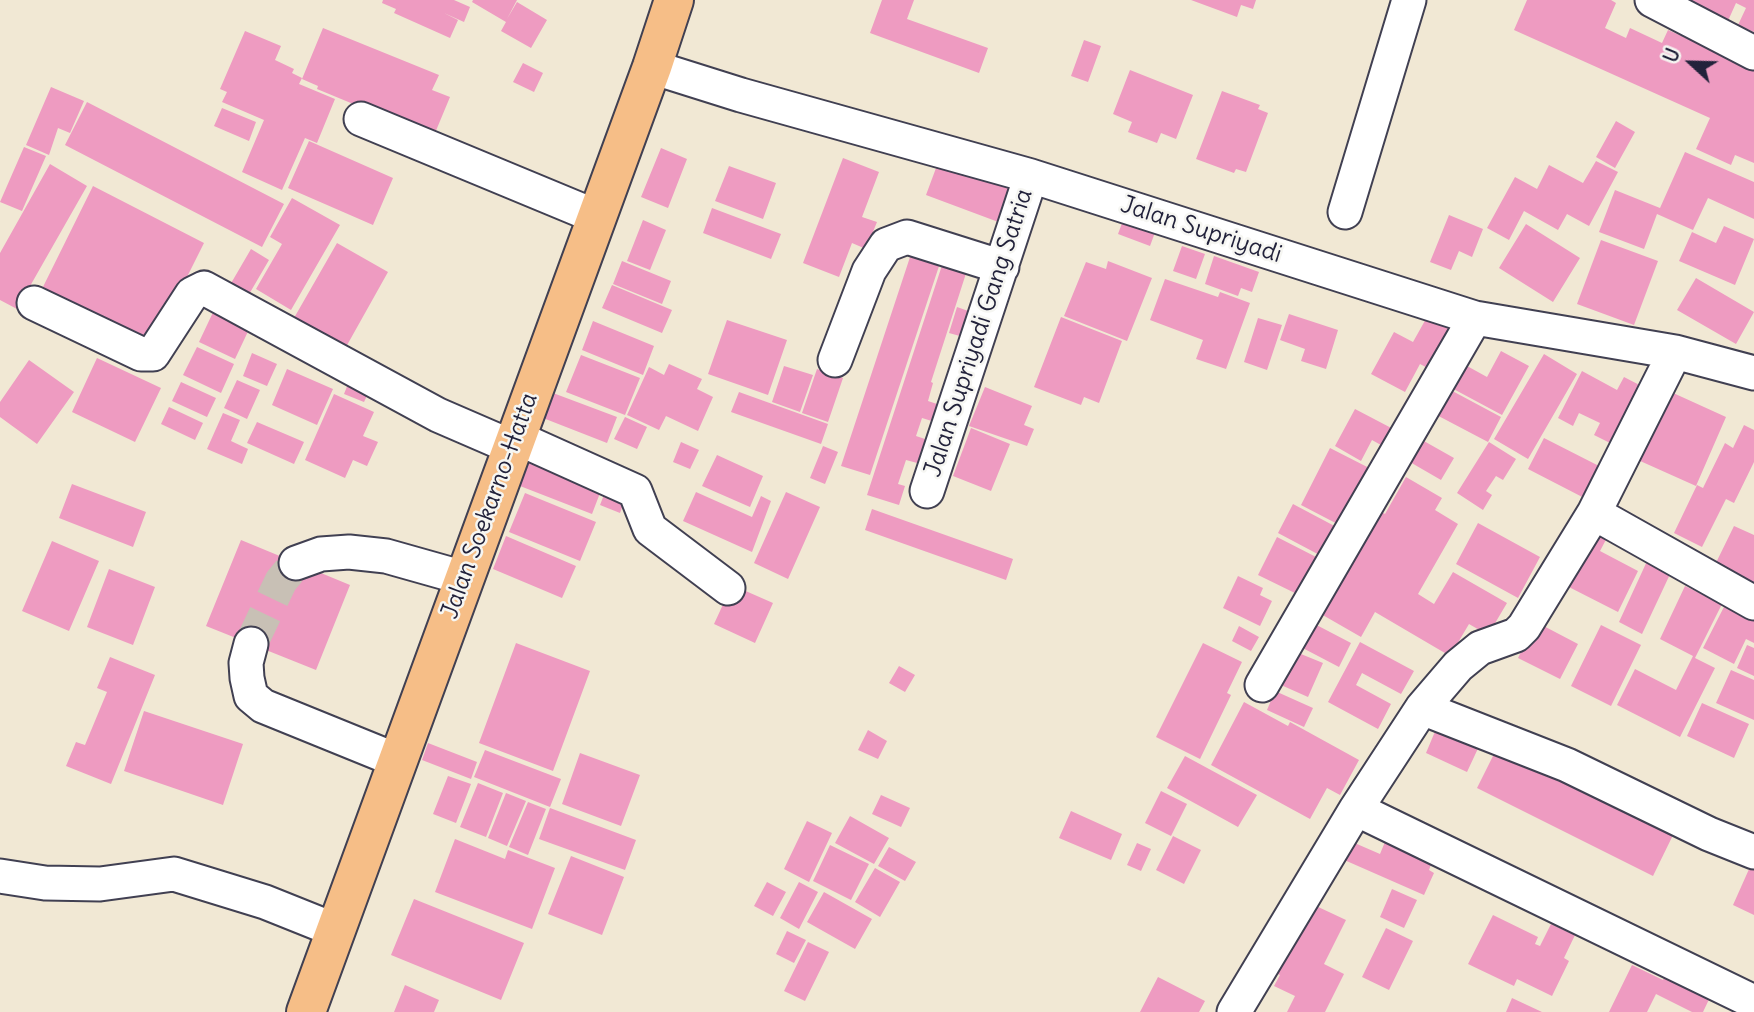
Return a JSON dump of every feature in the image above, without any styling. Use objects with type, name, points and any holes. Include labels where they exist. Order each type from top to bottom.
[{"type":"main road","name":"Jalan Soekarno-Hatta","points":[[306,1012],[335,930],[387,755],[450,574],[595,216],[652,68],[671,9]]},
{"type":"street","points":[[1345,212],[1409,0]]},
{"type":"street","points":[[1652,0],[1754,53]]},
{"type":"street","name":"Jalan Supriyadi","points":[[652,68],[741,96],[1031,176],[1475,318],[1675,352],[1754,373]]},
{"type":"street","points":[[361,119],[595,216]]},
{"type":"street","name":"Jalan Supriyadi Gang Satria","points":[[927,491],[1031,176]]},
{"type":"street","points":[[835,360],[869,271],[886,245],[907,237],[1002,267]]},
{"type":"street","points":[[34,303],[141,354],[153,354],[192,294],[204,288],[438,415],[635,491],[650,529],[728,588]]},
{"type":"street","points":[[1262,685],[1475,318]]},
{"type":"street","points":[[1234,1012],[1356,809],[1422,708],[1458,666],[1480,648],[1516,635],[1524,627],[1594,513],[1675,352]]},
{"type":"street","points":[[1594,513],[1754,603]]},
{"type":"street","points":[[296,563],[321,554],[386,556],[450,574]]},
{"type":"street","points":[[251,644],[246,663],[251,696],[262,706],[387,755]]},
{"type":"street","points":[[1422,708],[1567,765],[1709,834],[1754,852]]},
{"type":"street","points":[[1356,809],[1754,1002]]},
{"type":"street","points":[[0,876],[45,883],[100,884],[174,874],[265,902],[335,930]]},
{"type":"building","points":[[383,0],[454,0],[470,7],[464,22],[444,13],[458,20],[450,38],[394,13],[396,9],[382,3]]},
{"type":"building","points":[[517,0],[507,19],[517,2],[547,20],[531,48],[501,31],[506,22],[472,2]]},
{"type":"building","points":[[882,0],[914,0],[907,19],[988,48],[979,73],[870,33]]},
{"type":"building","points":[[1191,0],[1256,0],[1253,9],[1241,5],[1237,17]]},
{"type":"building","points":[[1527,0],[1611,0],[1616,3],[1605,28],[1626,38],[1630,28],[1662,43],[1668,30],[1754,68],[1754,163],[1735,155],[1731,165],[1696,149],[1710,118],[1514,30]]},
{"type":"building","points":[[1686,0],[1754,0],[1754,32],[1738,25],[1746,8],[1736,3],[1727,23]]},
{"type":"building","points":[[323,28],[439,75],[432,90],[450,97],[435,133],[416,130],[317,89],[318,86],[302,79]]},
{"type":"building","points":[[245,31],[281,46],[275,60],[294,69],[292,73],[302,78],[299,84],[335,99],[317,143],[305,138],[282,190],[242,172],[264,120],[222,102],[227,92],[220,89]]},
{"type":"building","points":[[1084,40],[1101,46],[1088,82],[1071,76]]},
{"type":"building","points":[[523,63],[543,73],[534,92],[513,82]]},
{"type":"building","points":[[1130,70],[1193,95],[1176,139],[1161,133],[1157,143],[1128,132],[1132,122],[1113,114]]},
{"type":"building","points":[[51,87],[84,101],[70,133],[58,128],[49,155],[26,145]]},
{"type":"building","points":[[1222,91],[1260,105],[1258,109],[1268,113],[1246,172],[1236,169],[1234,173],[1196,159]]},
{"type":"building","points":[[87,102],[284,204],[262,247],[65,145]]},
{"type":"building","points":[[222,108],[256,122],[249,141],[214,126]]},
{"type":"building","points":[[1616,121],[1635,132],[1615,168],[1596,157]]},
{"type":"building","points":[[309,141],[393,178],[373,225],[288,188]]},
{"type":"building","points":[[24,147],[46,156],[22,211],[0,202]]},
{"type":"building","points":[[661,148],[687,159],[668,208],[641,197]]},
{"type":"building","points":[[1685,152],[1754,182],[1754,219],[1708,198],[1693,230],[1657,214],[1644,249],[1599,232],[1615,190],[1660,208]]},
{"type":"building","points":[[843,158],[879,172],[862,217],[877,222],[866,249],[852,243],[839,277],[803,263]]},
{"type":"building","points":[[939,160],[1013,189],[1001,223],[926,195]]},
{"type":"building","points":[[1596,161],[1618,172],[1589,226],[1567,214],[1558,230],[1524,211],[1509,240],[1487,228],[1515,177],[1537,189],[1549,165],[1583,183]]},
{"type":"building","points":[[50,164],[87,186],[17,309],[0,300],[0,253]]},
{"type":"building","points":[[729,166],[776,183],[763,219],[715,201]]},
{"type":"building","points":[[93,186],[204,243],[149,353],[38,297]]},
{"type":"building","points":[[292,198],[340,225],[291,310],[256,289],[282,244],[270,237]]},
{"type":"building","points":[[712,208],[781,234],[771,259],[703,233]]},
{"type":"building","points":[[1125,215],[1157,227],[1150,246],[1118,234]]},
{"type":"building","points":[[1449,215],[1483,229],[1472,257],[1459,251],[1451,270],[1430,262]]},
{"type":"building","points":[[643,220],[666,230],[650,270],[627,261]]},
{"type":"building","points":[[1526,224],[1580,258],[1553,302],[1499,268]]},
{"type":"building","points":[[1724,226],[1754,239],[1735,285],[1679,261],[1692,232],[1716,243]]},
{"type":"building","points":[[1601,240],[1658,261],[1634,325],[1577,304]]},
{"type":"building","points":[[337,243],[388,272],[346,347],[294,318]]},
{"type":"building","points":[[914,245],[943,254],[870,475],[841,466]]},
{"type":"building","points":[[1182,246],[1205,254],[1196,279],[1173,271]]},
{"type":"building","points":[[251,249],[269,260],[248,296],[230,285]]},
{"type":"building","points":[[946,253],[970,261],[931,382],[933,383],[928,401],[940,405],[935,422],[922,418],[916,436],[928,440],[921,464],[906,460],[898,484],[905,486],[899,505],[867,495]]},
{"type":"building","points":[[1214,256],[1259,272],[1252,292],[1241,288],[1238,296],[1205,284]]},
{"type":"building","points":[[622,261],[671,281],[662,304],[613,284]]},
{"type":"building","points":[[1108,261],[1152,278],[1127,341],[1064,316],[1086,262],[1106,269]]},
{"type":"building","points":[[1696,278],[1754,312],[1736,344],[1677,310]]},
{"type":"building","points":[[1165,279],[1218,297],[1220,292],[1250,303],[1226,369],[1196,359],[1203,340],[1150,320]]},
{"type":"building","points":[[612,285],[672,310],[662,333],[602,308]]},
{"type":"building","points":[[216,306],[252,323],[235,359],[199,342]]},
{"type":"building","points":[[957,307],[974,313],[967,338],[949,333]]},
{"type":"building","points":[[1289,314],[1338,330],[1326,369],[1301,361],[1305,349],[1280,340]]},
{"type":"building","points":[[1061,317],[1122,341],[1099,403],[1084,397],[1081,405],[1034,387]]},
{"type":"building","points":[[1427,317],[1460,335],[1439,374],[1420,364],[1405,392],[1371,374],[1394,332],[1413,342]]},
{"type":"building","points":[[1258,318],[1282,325],[1267,370],[1244,362]]},
{"type":"building","points":[[727,320],[787,340],[768,395],[708,374]]},
{"type":"building","points":[[593,321],[654,346],[643,375],[582,350]]},
{"type":"building","points":[[197,347],[234,364],[221,393],[183,375]]},
{"type":"building","points":[[1501,351],[1529,366],[1502,415],[1446,385],[1458,361],[1487,377]]},
{"type":"building","points":[[252,353],[277,364],[267,386],[243,376]]},
{"type":"building","points":[[1544,354],[1577,374],[1528,459],[1494,439]]},
{"type":"building","points":[[581,355],[640,378],[625,415],[566,392]]},
{"type":"building","points":[[97,358],[161,388],[135,442],[72,412]]},
{"type":"building","points":[[29,360],[74,392],[37,444],[0,417],[0,402]]},
{"type":"building","points":[[669,364],[702,379],[697,389],[713,397],[698,431],[666,416],[659,430],[627,415],[649,367],[664,375]]},
{"type":"building","points":[[784,366],[813,375],[800,412],[772,402]]},
{"type":"building","points":[[287,369],[333,389],[317,425],[272,405]]},
{"type":"building","points":[[817,369],[843,378],[828,422],[802,413]]},
{"type":"building","points":[[1582,371],[1617,390],[1624,377],[1653,392],[1624,450],[1594,435],[1600,423],[1579,413],[1573,426],[1558,418]]},
{"type":"building","points":[[352,374],[373,383],[364,402],[344,394]]},
{"type":"building","points":[[237,380],[260,390],[247,419],[224,408]]},
{"type":"building","points":[[181,382],[216,398],[207,417],[172,401]]},
{"type":"building","points":[[1443,386],[1501,417],[1488,442],[1429,411]]},
{"type":"building","points":[[985,387],[1032,406],[1024,425],[1034,429],[1027,446],[969,426]]},
{"type":"building","points":[[1660,387],[1726,417],[1696,486],[1629,456]]},
{"type":"building","points":[[739,392],[828,424],[821,444],[731,412]]},
{"type":"building","points":[[553,393],[617,417],[607,443],[543,418]]},
{"type":"building","points":[[334,394],[374,412],[363,436],[378,442],[367,466],[353,460],[345,478],[305,460]]},
{"type":"building","points":[[169,407],[203,423],[195,440],[161,424]]},
{"type":"building","points":[[1355,409],[1397,431],[1388,449],[1372,440],[1361,461],[1335,446]]},
{"type":"building","points":[[223,413],[240,420],[231,441],[248,449],[242,464],[207,449]]},
{"type":"building","points":[[625,417],[647,427],[637,449],[614,439]]},
{"type":"building","points":[[257,422],[304,442],[294,464],[247,443]]},
{"type":"building","points":[[1744,425],[1754,430],[1754,462],[1734,503],[1726,499],[1702,547],[1674,533],[1697,485],[1703,488],[1725,443],[1733,448]]},
{"type":"building","points":[[971,428],[1010,444],[991,491],[953,476]]},
{"type":"building","points":[[1415,436],[1454,458],[1441,480],[1403,458]]},
{"type":"building","points":[[1544,438],[1599,466],[1590,482],[1600,487],[1592,502],[1528,469]]},
{"type":"building","points":[[681,442],[699,450],[690,469],[673,462]]},
{"type":"building","points":[[1489,442],[1516,459],[1503,480],[1496,476],[1486,491],[1492,495],[1483,510],[1457,493]]},
{"type":"building","points":[[823,446],[838,452],[825,484],[810,478]]},
{"type":"building","points":[[1330,448],[1377,472],[1347,529],[1301,505]]},
{"type":"building","points":[[533,452],[605,480],[592,514],[520,486]]},
{"type":"building","points":[[717,455],[763,476],[750,507],[702,486]]},
{"type":"building","points":[[1406,477],[1442,498],[1435,510],[1458,524],[1418,594],[1434,604],[1453,572],[1507,603],[1488,635],[1469,624],[1450,656],[1375,612],[1361,637],[1314,610],[1374,507],[1385,514]]},
{"type":"building","points":[[609,482],[629,489],[620,513],[600,505]]},
{"type":"building","points":[[72,484],[146,512],[133,547],[59,518]]},
{"type":"building","points":[[696,492],[752,517],[761,496],[771,501],[752,552],[683,521]]},
{"type":"building","points":[[786,492],[820,507],[788,579],[754,563]]},
{"type":"building","points":[[525,493],[596,522],[580,561],[509,532]]},
{"type":"building","points":[[1293,504],[1342,530],[1327,559],[1278,533]]},
{"type":"building","points":[[872,509],[1013,559],[1006,580],[865,530]]},
{"type":"building","points":[[1478,523],[1540,557],[1518,598],[1456,564]]},
{"type":"building","points":[[1593,523],[1610,532],[1600,551],[1638,571],[1618,612],[1563,584]]},
{"type":"building","points":[[1734,526],[1754,535],[1754,594],[1711,573]]},
{"type":"building","points":[[506,536],[576,566],[562,598],[493,569]]},
{"type":"building","points":[[1277,537],[1320,559],[1301,596],[1258,575]]},
{"type":"building","points":[[241,540],[350,585],[316,670],[206,626]]},
{"type":"building","points":[[52,541],[99,561],[69,631],[22,611]]},
{"type":"building","points":[[1648,559],[1672,570],[1642,634],[1619,622]]},
{"type":"building","points":[[109,569],[155,587],[133,645],[87,627]]},
{"type":"building","points":[[1238,576],[1263,588],[1260,595],[1272,601],[1260,626],[1223,608]]},
{"type":"building","points":[[732,585],[773,603],[755,643],[714,624]]},
{"type":"building","points":[[1685,586],[1722,604],[1695,658],[1715,668],[1680,737],[1617,705],[1635,669],[1676,690],[1693,656],[1660,639]]},
{"type":"building","points":[[1726,603],[1754,617],[1754,643],[1746,639],[1734,664],[1703,648]]},
{"type":"building","points":[[1307,620],[1351,643],[1339,667],[1295,644]]},
{"type":"building","points":[[1536,622],[1578,644],[1560,679],[1518,658]]},
{"type":"building","points":[[1601,625],[1641,645],[1611,706],[1571,686]]},
{"type":"building","points":[[1239,626],[1259,637],[1251,651],[1232,641]]},
{"type":"building","points":[[1360,642],[1414,671],[1401,694],[1362,673],[1356,685],[1391,704],[1378,729],[1328,702]]},
{"type":"building","points":[[516,643],[590,671],[553,771],[479,743]]},
{"type":"building","points":[[1203,643],[1242,662],[1227,693],[1231,695],[1200,759],[1156,737]]},
{"type":"building","points":[[1747,645],[1754,648],[1754,676],[1737,668]]},
{"type":"building","points":[[1296,652],[1323,663],[1308,697],[1281,685]]},
{"type":"building","points":[[110,657],[155,675],[111,784],[66,766],[76,742],[85,745],[107,692],[97,688]]},
{"type":"building","points":[[899,666],[915,675],[905,692],[889,683]]},
{"type":"building","points":[[1731,670],[1754,680],[1754,720],[1716,703]]},
{"type":"building","points":[[1275,691],[1313,708],[1304,727],[1267,710]]},
{"type":"building","points":[[1244,702],[1288,726],[1290,722],[1359,760],[1340,795],[1327,788],[1310,819],[1211,765]]},
{"type":"building","points":[[1702,703],[1749,724],[1734,758],[1687,736]]},
{"type":"building","points":[[144,711],[243,744],[223,805],[124,771]]},
{"type":"building","points":[[1439,722],[1481,742],[1467,772],[1426,753]]},
{"type":"building","points":[[868,730],[887,741],[878,759],[858,750]]},
{"type":"building","points":[[428,743],[477,762],[471,779],[422,760]]},
{"type":"building","points":[[1498,746],[1674,833],[1653,876],[1477,788]]},
{"type":"building","points":[[485,750],[561,779],[550,807],[474,777]]},
{"type":"building","points":[[580,753],[640,775],[621,826],[562,804]]},
{"type":"building","points":[[1185,756],[1257,795],[1238,827],[1167,788]]},
{"type":"building","points":[[448,776],[471,784],[456,823],[433,814]]},
{"type":"building","points":[[478,783],[503,793],[486,837],[460,827]]},
{"type":"building","points":[[1161,791],[1187,804],[1171,836],[1145,823]]},
{"type":"building","points":[[506,793],[526,801],[507,846],[488,838]]},
{"type":"building","points":[[881,795],[910,808],[901,827],[872,814]]},
{"type":"building","points":[[528,802],[546,809],[528,855],[509,847]]},
{"type":"building","points":[[550,808],[636,840],[625,870],[539,839]]},
{"type":"building","points":[[1071,811],[1122,834],[1111,860],[1059,838]]},
{"type":"building","points":[[850,816],[889,838],[874,864],[835,843]]},
{"type":"building","points":[[807,821],[832,833],[809,882],[784,869]]},
{"type":"building","points":[[1173,836],[1201,850],[1184,884],[1156,870]]},
{"type":"building","points":[[1387,837],[1432,862],[1429,870],[1434,873],[1424,895],[1342,859],[1350,841],[1380,854]]},
{"type":"building","points":[[455,839],[505,859],[508,850],[555,868],[532,929],[435,892]]},
{"type":"building","points":[[1137,843],[1151,849],[1141,871],[1127,865]]},
{"type":"building","points":[[830,845],[869,864],[851,900],[813,881]]},
{"type":"building","points":[[889,847],[916,862],[905,881],[878,866]]},
{"type":"building","points":[[571,856],[624,877],[602,935],[548,914]]},
{"type":"building","points":[[1754,858],[1754,915],[1733,905]]},
{"type":"building","points":[[875,868],[900,882],[880,917],[855,902]]},
{"type":"building","points":[[767,882],[786,892],[773,916],[754,906]]},
{"type":"building","points":[[799,882],[818,892],[799,929],[780,918]]},
{"type":"building","points":[[1392,889],[1417,900],[1404,928],[1380,917]]},
{"type":"building","points":[[824,892],[872,919],[855,949],[807,922]]},
{"type":"building","points":[[414,899],[524,943],[501,1000],[391,955]]},
{"type":"building","points":[[1314,905],[1346,920],[1324,964],[1344,974],[1325,1012],[1287,1012],[1295,996],[1274,986],[1280,975],[1269,970],[1279,950],[1289,955]]},
{"type":"building","points":[[1493,915],[1538,937],[1535,944],[1540,946],[1551,924],[1575,935],[1564,958],[1569,961],[1552,996],[1517,979],[1514,986],[1468,964]]},
{"type":"building","points":[[1386,928],[1413,941],[1389,990],[1362,977]]},
{"type":"building","points":[[787,931],[806,940],[794,963],[776,954]]},
{"type":"building","points":[[808,942],[829,952],[805,1001],[784,991]]},
{"type":"building","points":[[1632,965],[1663,980],[1669,967],[1714,989],[1703,1012],[1692,1012],[1656,994],[1647,1012],[1609,1012]]},
{"type":"building","points":[[1158,977],[1205,1001],[1199,1012],[1140,1012]]},
{"type":"building","points":[[405,985],[439,1000],[434,1012],[394,1012]]},
{"type":"building","points":[[1512,998],[1542,1012],[1506,1012]]},
{"type":"tunnel","points":[[251,644],[281,581],[296,563]]}]
